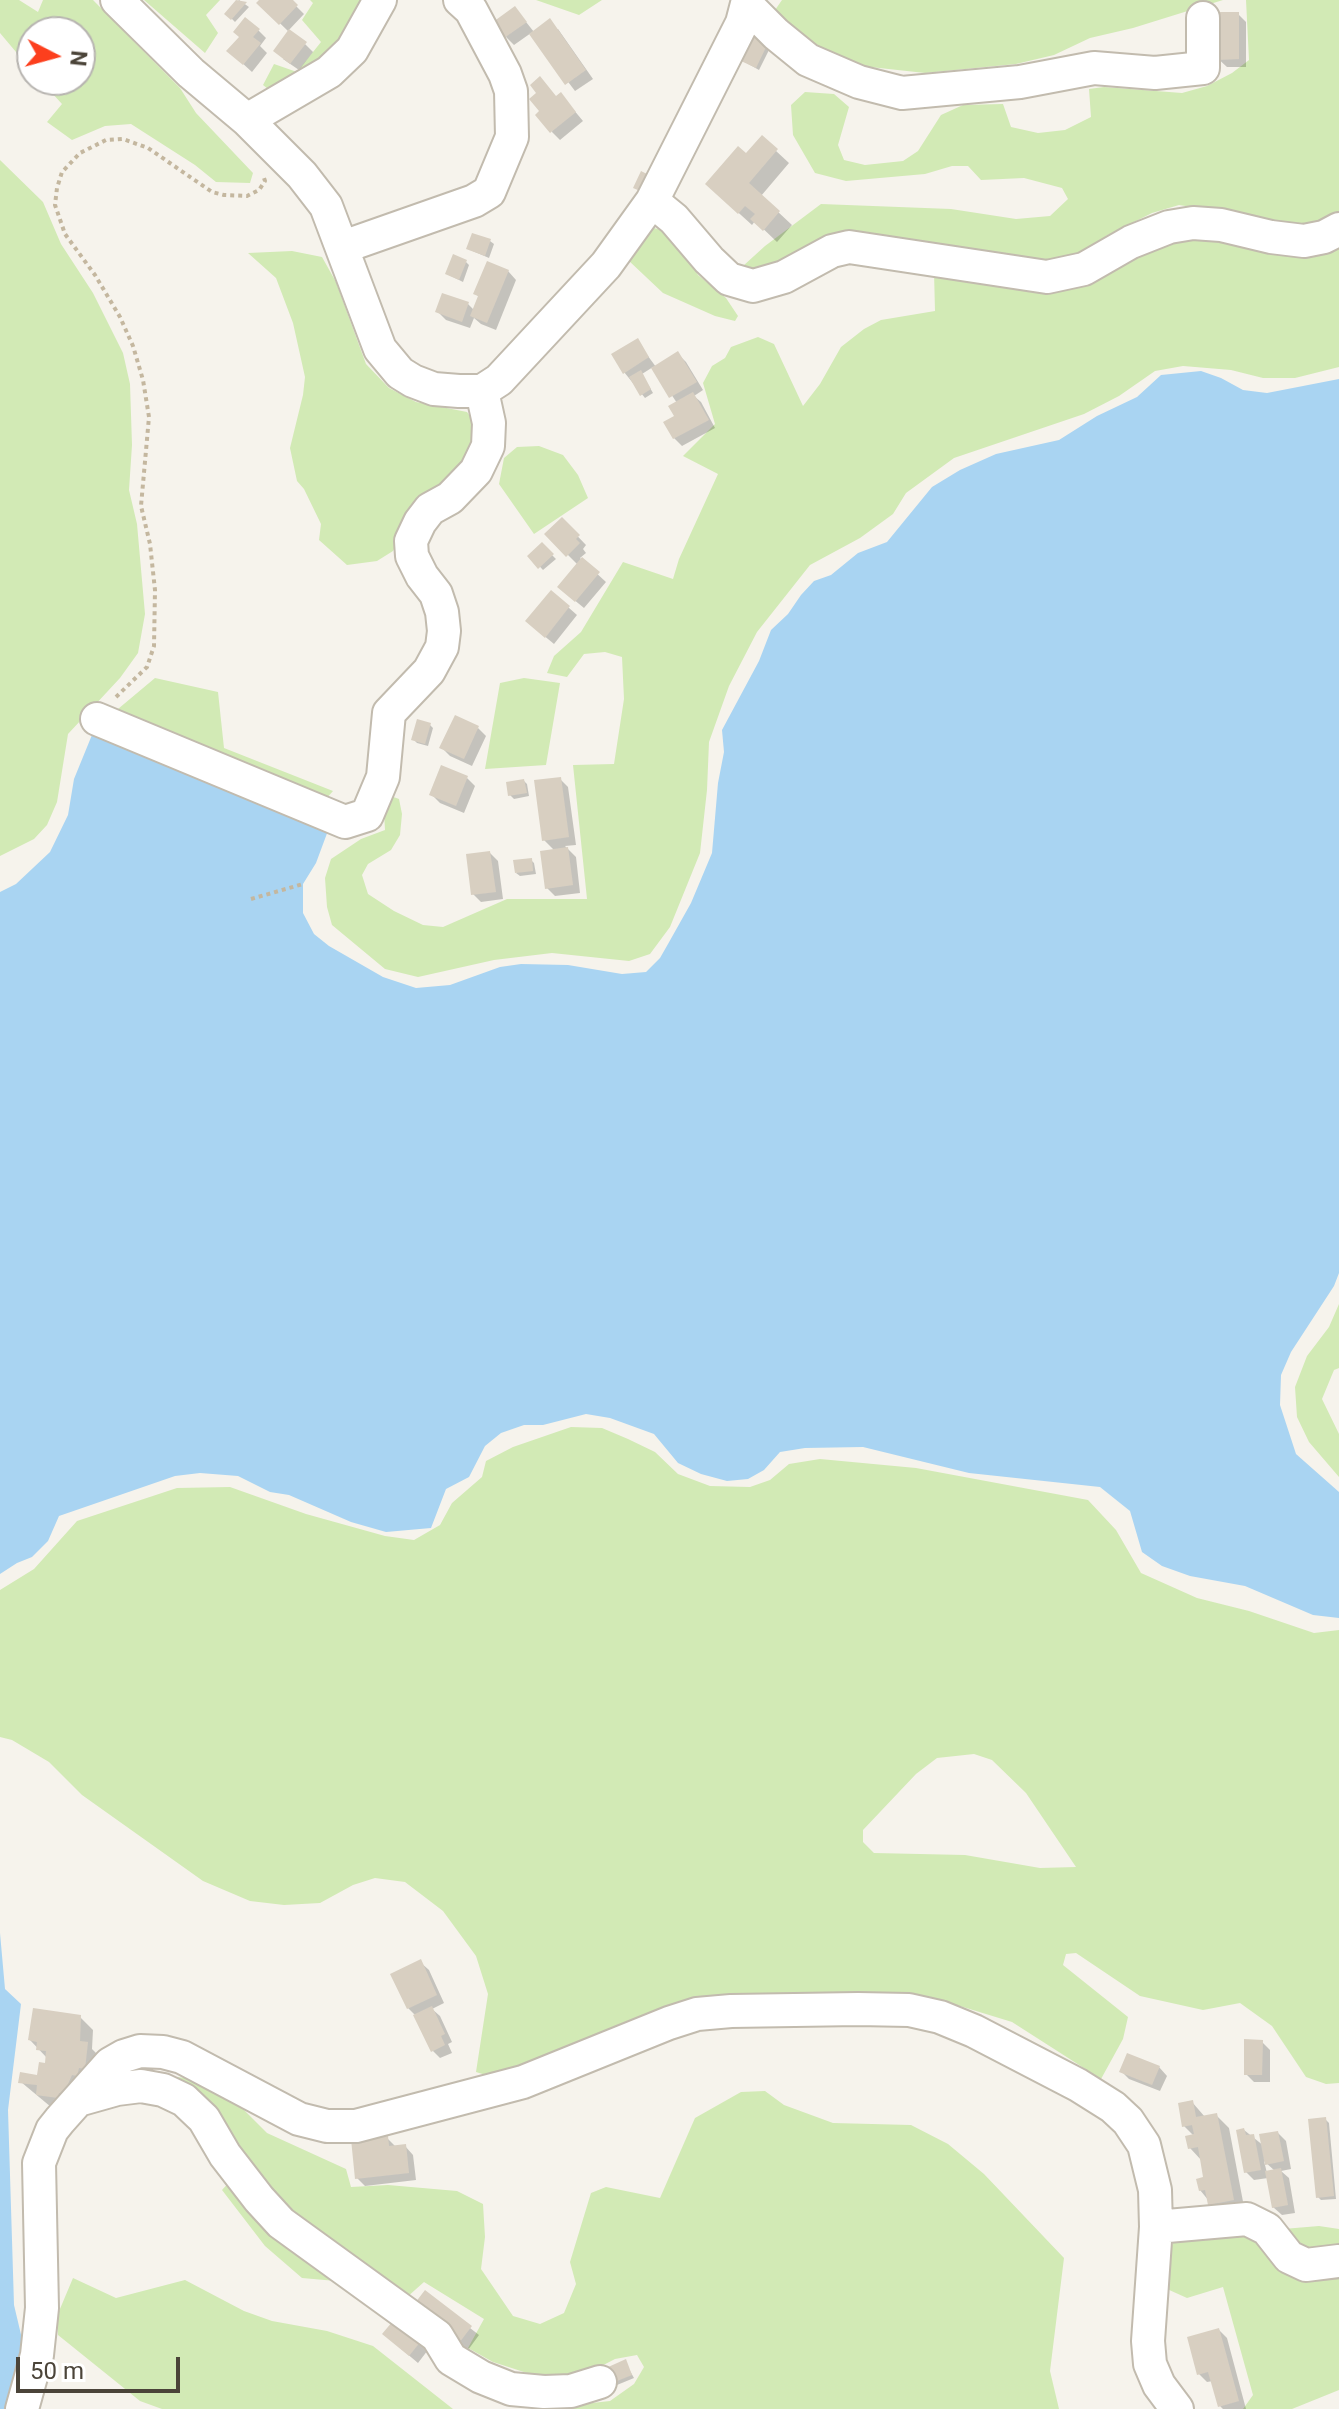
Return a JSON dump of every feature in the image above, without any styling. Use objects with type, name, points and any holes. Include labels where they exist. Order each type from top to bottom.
[{"type":"street","points":[[117,0],[191,73],[279,149],[318,195],[326,206],[343,247],[380,349],[400,373],[434,389],[482,391],[508,371],[606,265],[652,201],[708,95],[742,23],[748,3]]},
{"type":"street","points":[[247,120],[329,72],[352,50],[380,0]]},
{"type":"street","points":[[343,247],[474,201],[489,192],[512,137],[511,91],[471,10],[460,0]]},
{"type":"street","points":[[748,3],[776,34],[808,60],[859,82],[902,93],[1020,82],[1094,68],[1155,73],[1203,68],[1203,18]]},
{"type":"street","points":[[652,201],[674,219],[729,279],[753,286],[784,277],[832,251],[849,247],[1047,277],[1084,269],[1131,242],[1169,227],[1193,223],[1221,225],[1304,241],[1324,237],[1339,229]]},
{"type":"street","points":[[97,719],[345,822],[367,815],[383,777],[389,713],[429,671],[442,647],[442,612],[436,594],[412,556],[411,541],[430,509],[450,498],[476,471],[488,446],[489,423],[482,391]]},
{"type":"street","points":[[22,2409],[37,2355],[42,2308],[39,2163],[52,2130],[110,2064],[124,2056],[140,2051],[182,2057],[299,2119],[327,2126],[356,2126],[523,2082],[697,2014],[909,2010],[940,2017],[974,2031],[1078,2085],[1113,2107],[1128,2121],[1144,2145],[1155,2190],[1150,2364],[1159,2385],[1177,2409]]},
{"type":"street","points":[[78,2100],[141,2086],[163,2090],[184,2100],[204,2119],[234,2166],[281,2223],[437,2336],[451,2359],[481,2377],[511,2389],[544,2392],[571,2391],[600,2382]]},
{"type":"street","points":[[1156,2227],[1247,2219],[1267,2229],[1289,2257],[1306,2265],[1339,2261]]},
{"type":"path","points":[[97,719],[147,667],[154,646],[155,590],[150,544],[141,506],[149,417],[133,346],[95,275],[65,234],[55,205],[57,188],[62,172],[80,153],[106,140],[123,139],[148,148],[212,192],[224,195],[247,196],[259,190],[265,181],[261,168]]},
{"type":"path","points":[[251,899],[303,884]]},
{"type":"green space","points":[[0,0],[19,0],[38,12],[43,0],[93,0],[180,88],[196,113],[253,173],[250,183],[216,182],[131,124],[105,126],[72,140],[47,122],[62,104],[55,96],[96,96],[96,16],[16,16],[16,52],[0,33]]},
{"type":"green space","points":[[144,0],[220,0],[206,15],[218,33],[205,53]]},
{"type":"green space","points":[[310,0],[370,0],[330,57],[273,93],[263,85],[274,64],[297,72],[321,42],[302,20],[313,3]]},
{"type":"green space","points":[[536,0],[602,0],[579,15]]},
{"type":"green space","points":[[782,0],[1223,0],[1090,38],[1054,55],[1016,64],[925,73],[843,64],[816,48],[773,13]]},
{"type":"green space","points":[[1246,0],[1339,0],[1339,212],[1331,218],[1314,224],[1294,223],[1179,205],[1152,213],[1106,236],[1086,253],[1055,262],[887,236],[843,236],[787,264],[751,271],[743,266],[821,204],[951,209],[1016,219],[1050,216],[1068,199],[1062,188],[1024,178],[981,180],[968,166],[952,166],[925,174],[846,181],[815,173],[793,135],[791,105],[805,92],[834,94],[849,107],[838,145],[844,160],[865,165],[903,161],[918,151],[941,115],[963,105],[1003,104],[1011,127],[1038,133],[1065,130],[1091,117],[1089,89],[1104,87],[1182,93],[1207,86],[1232,73],[1249,60]]},
{"type":"green space","points":[[0,160],[43,202],[61,244],[93,293],[123,353],[130,384],[132,445],[129,490],[137,524],[145,614],[138,653],[120,678],[68,734],[57,802],[47,825],[34,839],[0,856]]},
{"type":"green space","points":[[654,228],[670,232],[682,246],[698,275],[726,298],[738,316],[735,321],[715,316],[663,293],[628,260]]},
{"type":"green space","points":[[1204,234],[1262,252],[1292,252],[1339,243],[1339,367],[1295,378],[1263,378],[1231,370],[1183,366],[1155,371],[1119,396],[1084,414],[954,458],[906,493],[893,514],[860,538],[810,565],[757,632],[729,686],[709,742],[700,853],[670,927],[650,954],[629,961],[552,953],[494,960],[418,977],[385,969],[332,925],[325,878],[331,859],[361,839],[385,830],[384,812],[388,795],[399,799],[402,814],[400,835],[391,850],[368,864],[362,875],[368,894],[394,911],[423,925],[443,927],[507,899],[587,899],[573,765],[614,764],[624,699],[622,657],[605,652],[584,654],[567,677],[547,673],[554,656],[581,632],[623,562],[673,579],[718,474],[683,456],[715,424],[703,383],[712,366],[725,358],[731,347],[758,337],[774,344],[803,406],[841,347],[864,329],[881,320],[935,311],[934,272],[1060,289],[1149,249]]},
{"type":"green space","points":[[292,251],[322,257],[336,282],[366,364],[389,388],[416,402],[467,412],[476,424],[468,465],[407,526],[393,551],[377,561],[347,565],[319,540],[321,524],[297,481],[290,448],[305,377],[293,323],[276,278],[248,253]]},
{"type":"green space","points":[[539,446],[563,455],[578,475],[588,498],[534,534],[499,484],[504,458],[517,447]]},
{"type":"green space","points":[[155,678],[218,692],[224,748],[333,791],[326,799],[114,720],[118,709]]},
{"type":"green space","points":[[524,678],[560,683],[546,765],[485,769],[500,683]]},
{"type":"green space","points":[[1339,1304],[1339,1368],[1334,1370],[1322,1399],[1339,1434],[1339,1477],[1309,1442],[1297,1417],[1295,1387],[1307,1356],[1329,1327]]},
{"type":"green space","points":[[571,1427],[602,1428],[655,1452],[678,1474],[710,1486],[750,1487],[770,1480],[789,1464],[820,1459],[916,1468],[1088,1500],[1116,1530],[1141,1573],[1197,1598],[1249,1611],[1314,1633],[1339,1630],[1339,2083],[1326,2084],[1306,2077],[1272,2026],[1240,2003],[1203,2010],[1140,1996],[1076,1953],[1066,1954],[1063,1965],[1128,2017],[1123,2039],[1101,2079],[1012,2022],[937,1999],[813,1992],[747,1996],[492,2077],[476,2072],[488,1994],[476,1956],[443,1911],[405,1882],[375,1878],[353,1885],[320,1903],[284,1905],[250,1901],[203,1881],[82,1795],[49,1762],[12,1740],[0,1737],[0,1590],[34,1569],[77,1521],[177,1488],[230,1487],[306,1514],[385,1536],[414,1540],[440,1525],[452,1503],[482,1477],[486,1461],[513,1447]],"holes":[[[974,1754],[992,1760],[1026,1793],[1076,1867],[1040,1868],[965,1855],[874,1853],[863,1842],[863,1830],[916,1774],[937,1758]]]},
{"type":"green space","points":[[178,2077],[197,2080],[218,2091],[240,2106],[267,2133],[346,2169],[351,2187],[388,2185],[457,2191],[483,2204],[485,2237],[481,2269],[513,2316],[540,2324],[564,2313],[576,2284],[570,2262],[591,2193],[606,2187],[660,2198],[695,2118],[741,2092],[765,2091],[784,2105],[833,2123],[911,2125],[948,2144],[984,2174],[1064,2258],[1050,2371],[1059,2409],[538,2409],[610,2401],[634,2384],[644,2367],[637,2355],[615,2359],[588,2373],[564,2378],[527,2373],[493,2362],[468,2348],[484,2319],[424,2282],[406,2298],[336,2281],[302,2278],[265,2246],[222,2190],[233,2178],[170,2085]]},
{"type":"green space","points":[[1319,2226],[1339,2229],[1339,2390],[1292,2409],[1243,2409],[1253,2395],[1223,2287],[1187,2298],[1167,2289],[1163,2270],[1175,2238]]},
{"type":"green space","points":[[73,2278],[116,2298],[185,2280],[244,2311],[272,2321],[327,2331],[373,2346],[453,2409],[162,2409],[140,2401],[58,2335],[57,2316]]},
{"type":"water","points":[[1201,371],[1243,390],[1267,393],[1339,379],[1339,1273],[1334,1286],[1291,1352],[1281,1375],[1280,1405],[1296,1454],[1339,1492],[1339,1618],[1313,1615],[1245,1586],[1190,1576],[1162,1566],[1142,1552],[1130,1511],[1100,1487],[969,1473],[863,1447],[805,1448],[780,1452],[764,1470],[748,1479],[727,1481],[678,1463],[654,1434],[610,1418],[586,1414],[543,1425],[524,1425],[501,1433],[485,1446],[469,1477],[446,1489],[431,1528],[386,1532],[351,1522],[289,1495],[270,1492],[238,1476],[200,1473],[175,1476],[59,1516],[48,1541],[32,1557],[0,1574],[0,892],[16,884],[50,852],[68,815],[74,779],[94,730],[329,828],[316,863],[303,884],[303,913],[314,934],[329,946],[383,977],[416,988],[450,985],[500,967],[521,964],[568,965],[622,974],[646,972],[660,958],[691,903],[712,853],[724,752],[722,730],[759,661],[771,630],[788,614],[801,595],[814,581],[831,575],[858,553],[887,542],[932,487],[960,470],[996,454],[1059,440],[1097,416],[1137,397],[1161,375]]},
{"type":"water","points":[[0,1933],[5,1989],[21,2004],[8,2110],[14,2305],[23,2343],[6,2409],[0,2409]]},
{"type":"building","points":[[236,0],[247,2],[231,20],[224,14]]},
{"type":"building","points":[[259,0],[293,0],[298,5],[279,25],[256,3]]},
{"type":"building","points":[[515,6],[527,22],[504,38],[493,22]]},
{"type":"building","points":[[1216,12],[1239,12],[1239,59],[1217,60]]},
{"type":"building","points":[[245,17],[260,29],[253,37],[261,43],[243,65],[226,51],[239,37],[233,32]]},
{"type":"building","points":[[550,18],[586,70],[565,85],[529,34]]},
{"type":"building","points":[[289,29],[307,42],[290,64],[273,51]]},
{"type":"building","points":[[753,35],[768,43],[756,68],[741,61]]},
{"type":"building","points":[[540,76],[556,96],[561,92],[576,112],[550,133],[535,115],[539,111],[529,99],[536,93],[530,85]]},
{"type":"building","points":[[762,135],[778,149],[749,183],[780,211],[763,231],[750,219],[755,214],[745,206],[738,214],[705,184],[738,146],[746,153]]},
{"type":"building","points":[[641,171],[651,176],[645,193],[633,188]]},
{"type":"building","points":[[472,233],[491,239],[485,256],[466,249]]},
{"type":"building","points":[[453,254],[467,260],[459,280],[445,274]]},
{"type":"building","points":[[487,261],[509,270],[487,323],[470,316],[478,296],[473,294]]},
{"type":"building","points":[[442,293],[469,302],[462,322],[435,312]]},
{"type":"building","points":[[638,338],[649,357],[623,374],[611,354]]},
{"type":"building","points":[[678,351],[697,382],[669,398],[651,368]]},
{"type":"building","points":[[641,370],[651,389],[640,396],[629,377]]},
{"type":"building","points":[[693,392],[709,420],[673,439],[663,422],[674,416],[668,406]]},
{"type":"building","points":[[562,517],[580,535],[576,539],[580,543],[566,557],[544,534]]},
{"type":"building","points":[[542,542],[554,554],[538,569],[527,556]]},
{"type":"building","points":[[582,557],[600,572],[575,602],[557,587]]},
{"type":"building","points":[[551,590],[570,606],[545,638],[525,621]]},
{"type":"building","points":[[455,715],[479,726],[464,759],[439,748]]},
{"type":"building","points":[[417,719],[431,723],[425,744],[411,740]]},
{"type":"building","points":[[441,765],[468,776],[456,806],[429,795]]},
{"type":"building","points":[[561,777],[569,837],[542,841],[534,780]]},
{"type":"building","points":[[524,779],[527,793],[508,796],[506,782]]},
{"type":"building","points":[[568,847],[573,885],[545,889],[540,851]]},
{"type":"building","points":[[490,851],[496,892],[471,895],[466,854]]},
{"type":"building","points":[[532,858],[533,871],[515,873],[513,860]]},
{"type":"building","points":[[421,1959],[437,1995],[407,2009],[390,1974]]},
{"type":"building","points":[[432,2006],[445,2034],[441,2036],[445,2045],[431,2052],[413,2015]]},
{"type":"building","points":[[33,2008],[81,2015],[80,2041],[88,2042],[85,2069],[79,2068],[77,2076],[72,2075],[64,2093],[59,2093],[58,2098],[36,2095],[37,2085],[18,2083],[20,2072],[37,2075],[39,2062],[45,2063],[46,2051],[36,2050],[37,2042],[28,2040]]},
{"type":"building","points":[[1244,2039],[1263,2040],[1262,2075],[1244,2075]]},
{"type":"building","points":[[1127,2053],[1160,2066],[1152,2085],[1119,2072]]},
{"type":"building","points":[[1193,2100],[1196,2117],[1217,2113],[1234,2200],[1208,2205],[1205,2190],[1199,2191],[1196,2179],[1203,2177],[1198,2147],[1188,2149],[1185,2136],[1194,2134],[1192,2125],[1182,2127],[1178,2103]]},
{"type":"building","points":[[1326,2117],[1334,2196],[1316,2198],[1308,2119]]},
{"type":"building","points":[[1244,2128],[1246,2135],[1254,2134],[1261,2170],[1244,2173],[1236,2130]]},
{"type":"building","points":[[1278,2131],[1284,2161],[1265,2165],[1259,2134]]},
{"type":"building","points":[[388,2136],[389,2146],[406,2144],[409,2173],[355,2179],[351,2139]]},
{"type":"building","points":[[1281,2168],[1288,2205],[1272,2208],[1265,2171]]},
{"type":"building","points":[[425,2290],[472,2326],[459,2343],[412,2307]]},
{"type":"building","points":[[398,2315],[425,2336],[409,2356],[382,2334]]},
{"type":"building","points":[[1219,2328],[1239,2401],[1218,2407],[1208,2372],[1197,2375],[1187,2337]]},
{"type":"building","points":[[626,2359],[632,2375],[612,2383],[606,2368]]}]
